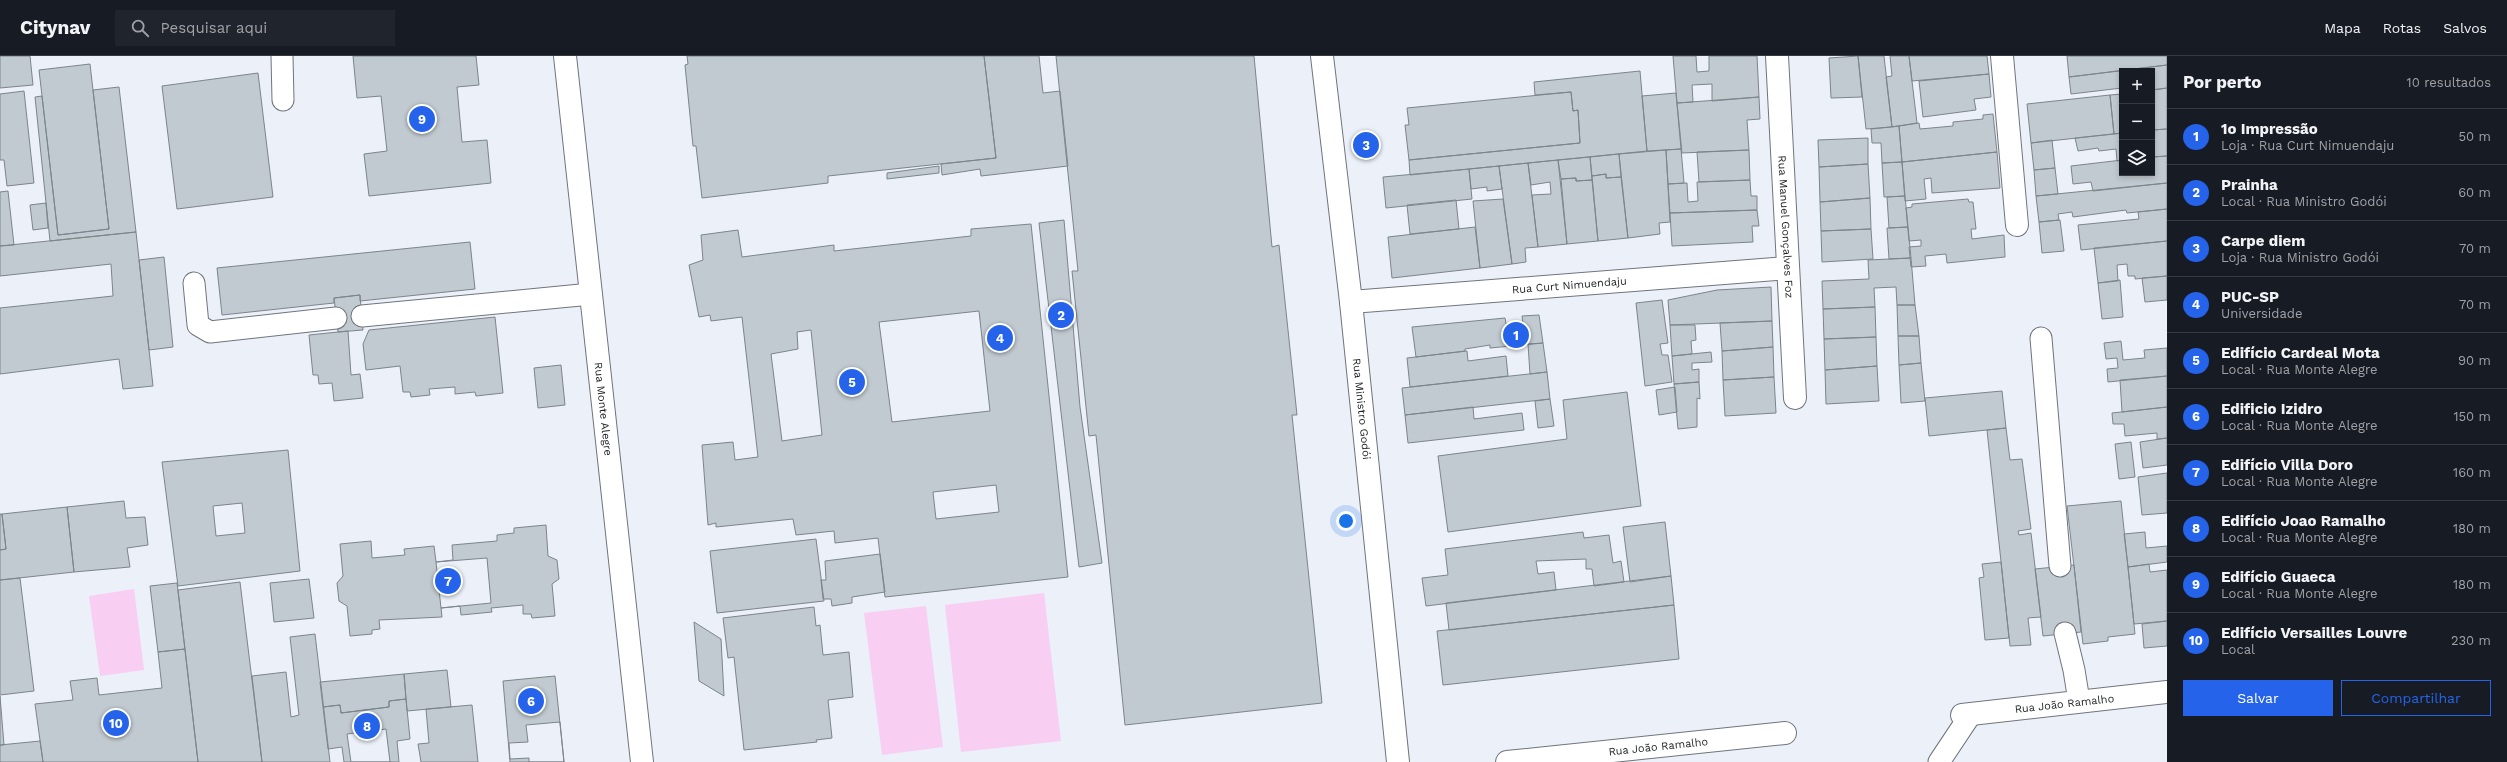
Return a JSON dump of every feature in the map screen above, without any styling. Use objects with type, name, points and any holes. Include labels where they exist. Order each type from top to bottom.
[{"type":"street","name":"Rua Monte Alegre","points":[[565,56],[642,762]]},
{"type":"street","name":"Rua Ministro Godói","points":[[1322,56],[1351,302],[1398,762]]},
{"type":"street","name":"Rua Manuel Gonçalves Foz","points":[[1778,56],[1795,398]]},
{"type":"street","points":[[2002,56],[2017,225]]},
{"type":"street","name":"Rua Curt Nimuendaju","points":[[1351,302],[1788,268]]},
{"type":"street","name":"Rua João Ramalho","points":[[1967,715],[2167,692]]},
{"type":"street","name":"Rua João Ramalho","points":[[1507,762],[1785,734]]},
{"type":"lane","points":[[282,56],[283,100]]},
{"type":"lane","points":[[194,283],[198,325],[210,332],[336,318]]},
{"type":"lane","points":[[362,316],[591,294]]},
{"type":"lane","points":[[2041,338],[2060,566]]},
{"type":"lane","points":[[2065,633],[2074,670],[2079,701]]},
{"type":"lane","points":[[1939,762],[1967,715]]},
{"type":"shaded area","points":[[134,589],[144,670],[100,676],[89,596]]},
{"type":"shaded area","points":[[1044,593],[1061,741],[961,752],[945,605]]},
{"type":"shaded area","points":[[926,606],[943,747],[882,755],[864,613]]},
{"type":"building","points":[[0,56],[30,56],[33,85],[0,88]]},
{"type":"building","points":[[353,56],[476,56],[479,85],[457,87],[462,142],[487,140],[491,183],[369,196],[364,154],[387,151],[381,96],[357,98]]},
{"type":"building","points":[[687,56],[984,56],[996,158],[828,176],[828,183],[702,198],[696,146],[693,146],[685,65],[688,64]]},
{"type":"building","points":[[984,56],[1039,56],[1043,93],[1060,91],[1068,166],[981,176],[980,169],[942,175],[941,164],[996,158]]},
{"type":"building","points":[[1056,56],[1254,56],[1272,247],[1279,245],[1297,415],[1292,415],[1322,703],[1125,725],[1096,435],[1089,436],[1072,271],[1078,271]]},
{"type":"building","points":[[1673,56],[1696,56],[1697,72],[1709,71],[1709,56],[1757,56],[1759,97],[1712,101],[1712,84],[1692,85],[1693,102],[1677,103]]},
{"type":"building","points":[[1858,56],[1862,97],[1831,98],[1829,58]]},
{"type":"building","points":[[1858,56],[1884,56],[1892,127],[1866,129]]},
{"type":"building","points":[[1890,56],[1909,56],[1917,123],[1892,127],[1886,77],[1892,76]]},
{"type":"building","points":[[1909,56],[1987,56],[1989,74],[1912,81]]},
{"type":"building","points":[[2067,56],[2167,56],[2167,65],[2142,68],[2119,68],[2119,71],[2069,77]]},
{"type":"building","points":[[90,64],[109,229],[58,235],[39,70]]},
{"type":"building","points":[[2167,65],[2167,88],[2155,90],[2155,68],[2142,68]]},
{"type":"building","points":[[1640,71],[1647,151],[1410,175],[1409,160],[1580,143],[1578,110],[1573,111],[1571,92],[1535,95],[1534,82]]},
{"type":"building","points":[[2119,71],[2119,88],[2071,94],[2069,77]]},
{"type":"building","points":[[258,73],[273,197],[177,209],[162,86]]},
{"type":"building","points":[[1989,74],[1991,97],[1974,99],[1976,110],[1923,117],[1919,81]]},
{"type":"building","points":[[119,87],[136,232],[50,241],[35,97],[42,96],[58,235],[109,229],[93,90]]},
{"type":"building","points":[[2167,88],[2167,129],[2155,130],[2155,90]]},
{"type":"building","points":[[24,91],[34,183],[7,186],[4,160],[0,160],[0,94]]},
{"type":"building","points":[[1571,92],[1573,111],[1578,110],[1580,143],[1409,160],[1405,125],[1409,125],[1407,108]]},
{"type":"building","points":[[1676,93],[1681,149],[1647,151],[1642,96]]},
{"type":"building","points":[[2119,94],[2119,133],[2114,134],[2110,95]]},
{"type":"building","points":[[2110,95],[2114,134],[2031,143],[2027,104]]},
{"type":"building","points":[[1759,97],[1760,119],[1747,120],[1749,150],[1682,153],[1677,103]]},
{"type":"building","points":[[1993,114],[1997,152],[1902,162],[1899,126],[1919,123],[1920,129],[1953,126],[1953,122],[1983,119],[1983,115]]},
{"type":"building","points":[[1899,126],[1902,162],[1882,163],[1881,143],[1872,143],[1871,129]]},
{"type":"building","points":[[2167,129],[2167,156],[2155,157],[2155,130]]},
{"type":"building","points":[[2119,133],[2119,161],[2117,161],[2116,149],[2099,151],[2098,148],[2078,151],[2075,138]]},
{"type":"building","points":[[1868,138],[1868,164],[1819,167],[1818,140]]},
{"type":"building","points":[[2052,140],[2055,168],[2034,170],[2031,143]]},
{"type":"building","points":[[1681,149],[1684,183],[1668,184],[1666,150]]},
{"type":"building","points":[[1666,150],[1670,222],[1659,223],[1660,234],[1628,238],[1619,154]]},
{"type":"building","points":[[1749,150],[1750,180],[1699,182],[1697,152]]},
{"type":"building","points":[[1997,152],[2000,188],[1932,193],[1931,178],[1924,179],[1926,199],[1905,201],[1902,162]]},
{"type":"building","points":[[1619,154],[1621,177],[1606,178],[1606,174],[1592,176],[1590,157]]},
{"type":"building","points":[[2167,156],[2167,183],[2093,191],[2091,182],[2073,184],[2071,166],[2119,160],[2119,176],[2155,176],[2155,157]]},
{"type":"building","points":[[1590,157],[1592,180],[1576,181],[1576,178],[1561,179],[1558,160]]},
{"type":"building","points":[[1558,160],[1567,244],[1538,247],[1532,195],[1551,194],[1550,182],[1531,185],[1528,163]]},
{"type":"building","points":[[1902,162],[1905,196],[1884,197],[1882,163]]},
{"type":"building","points":[[1528,163],[1538,247],[1525,248],[1526,262],[1512,264],[1499,166]]},
{"type":"building","points":[[1868,164],[1870,198],[1820,202],[1819,167]]},
{"type":"building","points":[[939,166],[939,173],[887,179],[887,173]]},
{"type":"building","points":[[1499,166],[1502,189],[1487,191],[1487,187],[1471,189],[1469,169]]},
{"type":"building","points":[[2055,168],[2058,194],[2036,196],[2034,170]]},
{"type":"building","points":[[1469,169],[1472,199],[1386,208],[1383,177]]},
{"type":"building","points":[[1606,174],[1606,178],[1621,177],[1628,238],[1598,241],[1592,176]]},
{"type":"building","points":[[1576,178],[1576,181],[1592,180],[1598,241],[1567,244],[1561,179]]},
{"type":"building","points":[[1750,180],[1751,196],[1757,196],[1757,210],[1670,213],[1668,184],[1687,183],[1688,202],[1698,201],[1697,182]]},
{"type":"building","points":[[2167,183],[2167,209],[2127,213],[2126,210],[2073,217],[2072,212],[2058,214],[2059,220],[2039,222],[2036,196]]},
{"type":"building","points":[[8,191],[14,245],[0,246],[0,192]]},
{"type":"building","points":[[1905,196],[1908,227],[1889,228],[1887,197]]},
{"type":"building","points":[[1870,198],[1871,229],[1821,231],[1820,202]]},
{"type":"building","points":[[1503,199],[1512,264],[1480,268],[1473,201]]},
{"type":"building","points":[[1968,199],[1969,202],[1973,202],[1976,229],[1971,229],[1972,239],[2004,235],[2005,257],[1947,263],[1946,254],[1925,256],[1926,266],[1911,267],[1909,247],[1921,246],[1921,240],[1909,241],[1906,208],[1912,207],[1912,204]]},
{"type":"building","points":[[1456,200],[1459,229],[1410,234],[1407,205]]},
{"type":"building","points":[[46,203],[48,228],[33,230],[30,205]]},
{"type":"building","points":[[2167,209],[2167,241],[2081,250],[2078,225],[2139,219],[2138,212]]},
{"type":"building","points":[[1757,210],[1759,226],[1752,226],[1753,242],[1672,246],[1670,213]]},
{"type":"building","points":[[1064,220],[1080,407],[1102,563],[1079,567],[1039,223]]},
{"type":"building","points":[[2060,220],[2064,251],[2042,253],[2039,222]]},
{"type":"building","points":[[1031,224],[1068,577],[885,597],[878,538],[835,543],[834,531],[796,535],[793,519],[716,527],[716,523],[708,525],[702,445],[733,442],[735,460],[758,457],[742,317],[711,321],[710,315],[699,317],[689,265],[703,260],[701,235],[738,230],[742,257],[834,245],[834,251],[971,236],[971,229]],"holes":[[[979,311],[990,411],[892,422],[879,322]],[[811,330],[822,435],[782,441],[771,354],[798,349],[797,332]],[[996,485],[999,512],[936,519],[933,492]]]},
{"type":"building","points":[[1475,227],[1480,268],[1392,278],[1388,237]]},
{"type":"building","points":[[1908,227],[1911,258],[1889,259],[1887,228]]},
{"type":"building","points":[[1871,229],[1873,259],[1822,262],[1821,231]]},
{"type":"building","points":[[136,232],[153,386],[123,389],[119,359],[0,374],[0,308],[113,296],[111,264],[0,276],[0,246]]},
{"type":"building","points":[[2167,241],[2167,276],[2135,279],[2135,276],[2128,276],[2127,264],[2117,265],[2118,281],[2098,283],[2094,248]]},
{"type":"building","points":[[470,242],[475,289],[360,301],[360,295],[334,298],[334,303],[222,315],[217,268]]},
{"type":"building","points":[[164,257],[173,347],[149,350],[139,260]]},
{"type":"building","points":[[1911,258],[1915,305],[1897,305],[1896,287],[1874,288],[1875,307],[1823,309],[1822,281],[1869,279],[1868,260]]},
{"type":"building","points":[[2167,276],[2167,300],[2145,302],[2142,278]]},
{"type":"building","points":[[2120,280],[2123,317],[2102,319],[2098,283]]},
{"type":"building","points":[[1771,287],[1772,321],[1670,325],[1668,300],[1717,290]]},
{"type":"building","points":[[360,295],[363,330],[338,332],[334,298]]},
{"type":"building","points":[[1662,300],[1668,343],[1660,344],[1662,355],[1668,355],[1672,382],[1645,386],[1636,303]]},
{"type":"building","points":[[1897,305],[1915,305],[1919,336],[1898,336]]},
{"type":"building","points":[[1875,307],[1876,337],[1824,339],[1823,309]]},
{"type":"building","points":[[1539,315],[1543,343],[1490,348],[1490,345],[1465,349],[1465,351],[1416,357],[1412,327],[1505,318],[1508,334],[1524,332],[1522,316]]},
{"type":"building","points":[[495,317],[503,393],[476,396],[475,392],[455,394],[455,387],[429,389],[430,395],[411,397],[410,392],[403,392],[400,366],[366,370],[363,344],[369,330]]},
{"type":"building","points":[[1772,321],[1773,347],[1722,351],[1720,323]]},
{"type":"building","points":[[1670,325],[1695,325],[1696,340],[1691,341],[1692,354],[1672,356]]},
{"type":"building","points":[[348,331],[351,375],[360,374],[363,398],[334,401],[332,383],[319,384],[318,375],[313,375],[309,335]]},
{"type":"building","points":[[1898,336],[1919,336],[1921,363],[1899,365]]},
{"type":"building","points":[[1876,337],[1877,366],[1825,370],[1824,339]]},
{"type":"building","points":[[2121,341],[2123,360],[2145,358],[2144,350],[2167,348],[2167,376],[2108,382],[2107,369],[2118,368],[2117,358],[2106,359],[2104,343]]},
{"type":"building","points":[[1543,343],[1547,372],[1530,374],[1528,344]]},
{"type":"building","points":[[1773,347],[1774,377],[1723,380],[1722,351]]},
{"type":"building","points":[[1467,351],[1468,361],[1506,356],[1508,376],[1410,387],[1407,358]]},
{"type":"building","points":[[1711,352],[1712,362],[1692,363],[1692,370],[1699,369],[1699,382],[1674,384],[1672,356]]},
{"type":"building","points":[[1921,363],[1925,401],[1901,403],[1899,365]]},
{"type":"building","points":[[561,365],[565,405],[538,408],[534,368]]},
{"type":"building","points":[[1877,366],[1879,401],[1826,404],[1825,370]]},
{"type":"building","points":[[1547,372],[1550,399],[1405,415],[1402,388]]},
{"type":"building","points":[[2167,376],[2167,407],[2122,412],[2120,380]]},
{"type":"building","points":[[1774,377],[1776,413],[1725,416],[1723,380]]},
{"type":"building","points":[[1699,382],[1700,399],[1697,398],[1697,427],[1678,429],[1674,384]]},
{"type":"building","points":[[1675,387],[1677,412],[1659,415],[1656,390]]},
{"type":"building","points":[[2002,391],[2006,428],[1929,436],[1925,398]]},
{"type":"building","points":[[1627,392],[1641,506],[1448,532],[1438,456],[1567,439],[1563,400]]},
{"type":"building","points":[[1550,399],[1554,426],[1538,428],[1535,401]]},
{"type":"building","points":[[1473,407],[1474,419],[1522,413],[1524,430],[1408,443],[1405,415]]},
{"type":"building","points":[[2167,407],[2167,438],[2157,439],[2157,433],[2125,436],[2124,424],[2113,424],[2112,413]]},
{"type":"building","points":[[2006,428],[2010,460],[2022,459],[2031,529],[2018,531],[2019,535],[2031,533],[2041,617],[2028,618],[2031,645],[2010,646],[1987,430]]},
{"type":"building","points":[[2167,438],[2167,465],[2143,468],[2140,442]]},
{"type":"building","points":[[2131,442],[2135,477],[2119,479],[2115,444]]},
{"type":"building","points":[[288,450],[300,571],[178,586],[162,462]],"holes":[[[242,503],[245,533],[216,536],[213,506]]]},
{"type":"building","points":[[2167,473],[2167,513],[2142,515],[2138,477]]},
{"type":"building","points":[[124,501],[126,518],[145,517],[148,545],[127,548],[130,567],[74,572],[67,507]]},
{"type":"building","points":[[2121,501],[2135,634],[2108,637],[2108,641],[2083,644],[2067,506]]},
{"type":"building","points":[[67,507],[74,572],[0,580],[0,550],[6,549],[2,514]]},
{"type":"building","points":[[0,514],[2,514],[6,549],[0,550]]},
{"type":"building","points":[[1665,522],[1671,576],[1630,582],[1623,527]]},
{"type":"building","points":[[546,525],[548,556],[557,560],[559,579],[552,584],[555,616],[532,618],[531,614],[523,614],[523,605],[491,608],[492,612],[461,615],[460,606],[441,608],[442,617],[379,620],[380,629],[372,630],[372,634],[350,636],[347,606],[339,601],[337,583],[343,576],[340,544],[371,541],[372,558],[405,555],[404,549],[434,546],[436,562],[453,560],[452,545],[497,541],[497,535],[514,533],[514,528]]},
{"type":"building","points":[[1583,532],[1584,538],[1609,535],[1613,563],[1621,561],[1624,582],[1594,586],[1592,569],[1586,569],[1586,559],[1536,561],[1538,574],[1554,572],[1556,590],[1426,606],[1422,578],[1448,575],[1445,549]]},
{"type":"building","points":[[2145,532],[2146,548],[2167,546],[2167,562],[2128,567],[2124,534]]},
{"type":"building","points":[[816,539],[824,601],[717,613],[710,551]]},
{"type":"building","points":[[880,554],[885,592],[852,597],[852,603],[832,606],[831,599],[823,599],[821,580],[826,580],[825,561]]},
{"type":"building","points":[[487,558],[491,603],[441,608],[436,562]]},
{"type":"building","points":[[2001,562],[2009,638],[1985,640],[1979,578],[1984,577],[1982,564]]},
{"type":"building","points":[[2149,564],[2150,572],[2167,570],[2167,621],[2134,624],[2128,567]]},
{"type":"building","points":[[2074,565],[2081,632],[2043,636],[2035,569]]},
{"type":"building","points":[[1671,576],[1674,605],[1449,630],[1446,603]]},
{"type":"building","points":[[20,578],[34,691],[0,695],[0,580]]},
{"type":"building","points":[[309,579],[314,618],[274,622],[270,583]]},
{"type":"building","points":[[240,582],[262,762],[198,762],[178,590]]},
{"type":"building","points":[[177,583],[185,649],[158,652],[150,586]]},
{"type":"building","points":[[1674,605],[1679,659],[1443,685],[1437,631]]},
{"type":"building","points":[[814,607],[816,626],[820,625],[823,655],[849,652],[853,697],[828,700],[832,738],[816,740],[817,742],[744,750],[734,657],[728,658],[723,618]]},
{"type":"building","points":[[2167,621],[2167,646],[2144,648],[2142,624]]},
{"type":"building","points":[[694,622],[721,639],[724,696],[699,681]]},
{"type":"building","points":[[315,634],[330,762],[262,762],[252,676],[286,672],[291,717],[299,715],[290,637]]},
{"type":"building","points":[[185,649],[198,762],[43,762],[35,704],[73,700],[70,681],[97,678],[99,695],[162,688],[158,652]]},
{"type":"building","points":[[447,670],[451,707],[407,711],[404,674]]},
{"type":"building","points":[[404,674],[406,699],[389,701],[389,707],[341,713],[340,705],[323,707],[320,682]]},
{"type":"building","points":[[555,676],[564,762],[510,762],[503,681]]},
{"type":"building","points":[[0,696],[4,745],[0,745]]},
{"type":"building","points":[[406,699],[410,739],[397,741],[399,762],[344,762],[342,747],[328,749],[323,707],[340,705],[341,713],[389,707],[389,701]]},
{"type":"building","points":[[472,705],[478,762],[421,762],[418,744],[429,743],[426,709]]},
{"type":"building","points":[[560,722],[564,762],[529,762],[529,758],[510,759],[509,743],[528,742],[526,725]]},
{"type":"building","points":[[386,729],[390,762],[351,762],[347,734]]},
{"type":"building","points":[[40,741],[43,762],[0,762],[0,745]]},
{"type":"place","name":"Edifício Guaeca","points":[[422,119]]},
{"type":"place","name":"Carpe diem","points":[[1366,145]]},
{"type":"place","name":"Prainha","points":[[1061,315]]},
{"type":"place","name":"1o Impressão","points":[[1516,335]]},
{"type":"place","name":"PUC-SP","points":[[1000,338]]},
{"type":"place","name":"Edifício Cardeal Mota","points":[[852,382]]},
{"type":"place","name":"Edifício Villa Doro","points":[[448,581]]},
{"type":"place","name":"Edificio Izidro","points":[[531,701]]},
{"type":"place","name":"Edifício Versailles Louvre","points":[[116,723]]},
{"type":"place","name":"Edifício Joao Ramalho","points":[[367,726]]}]
